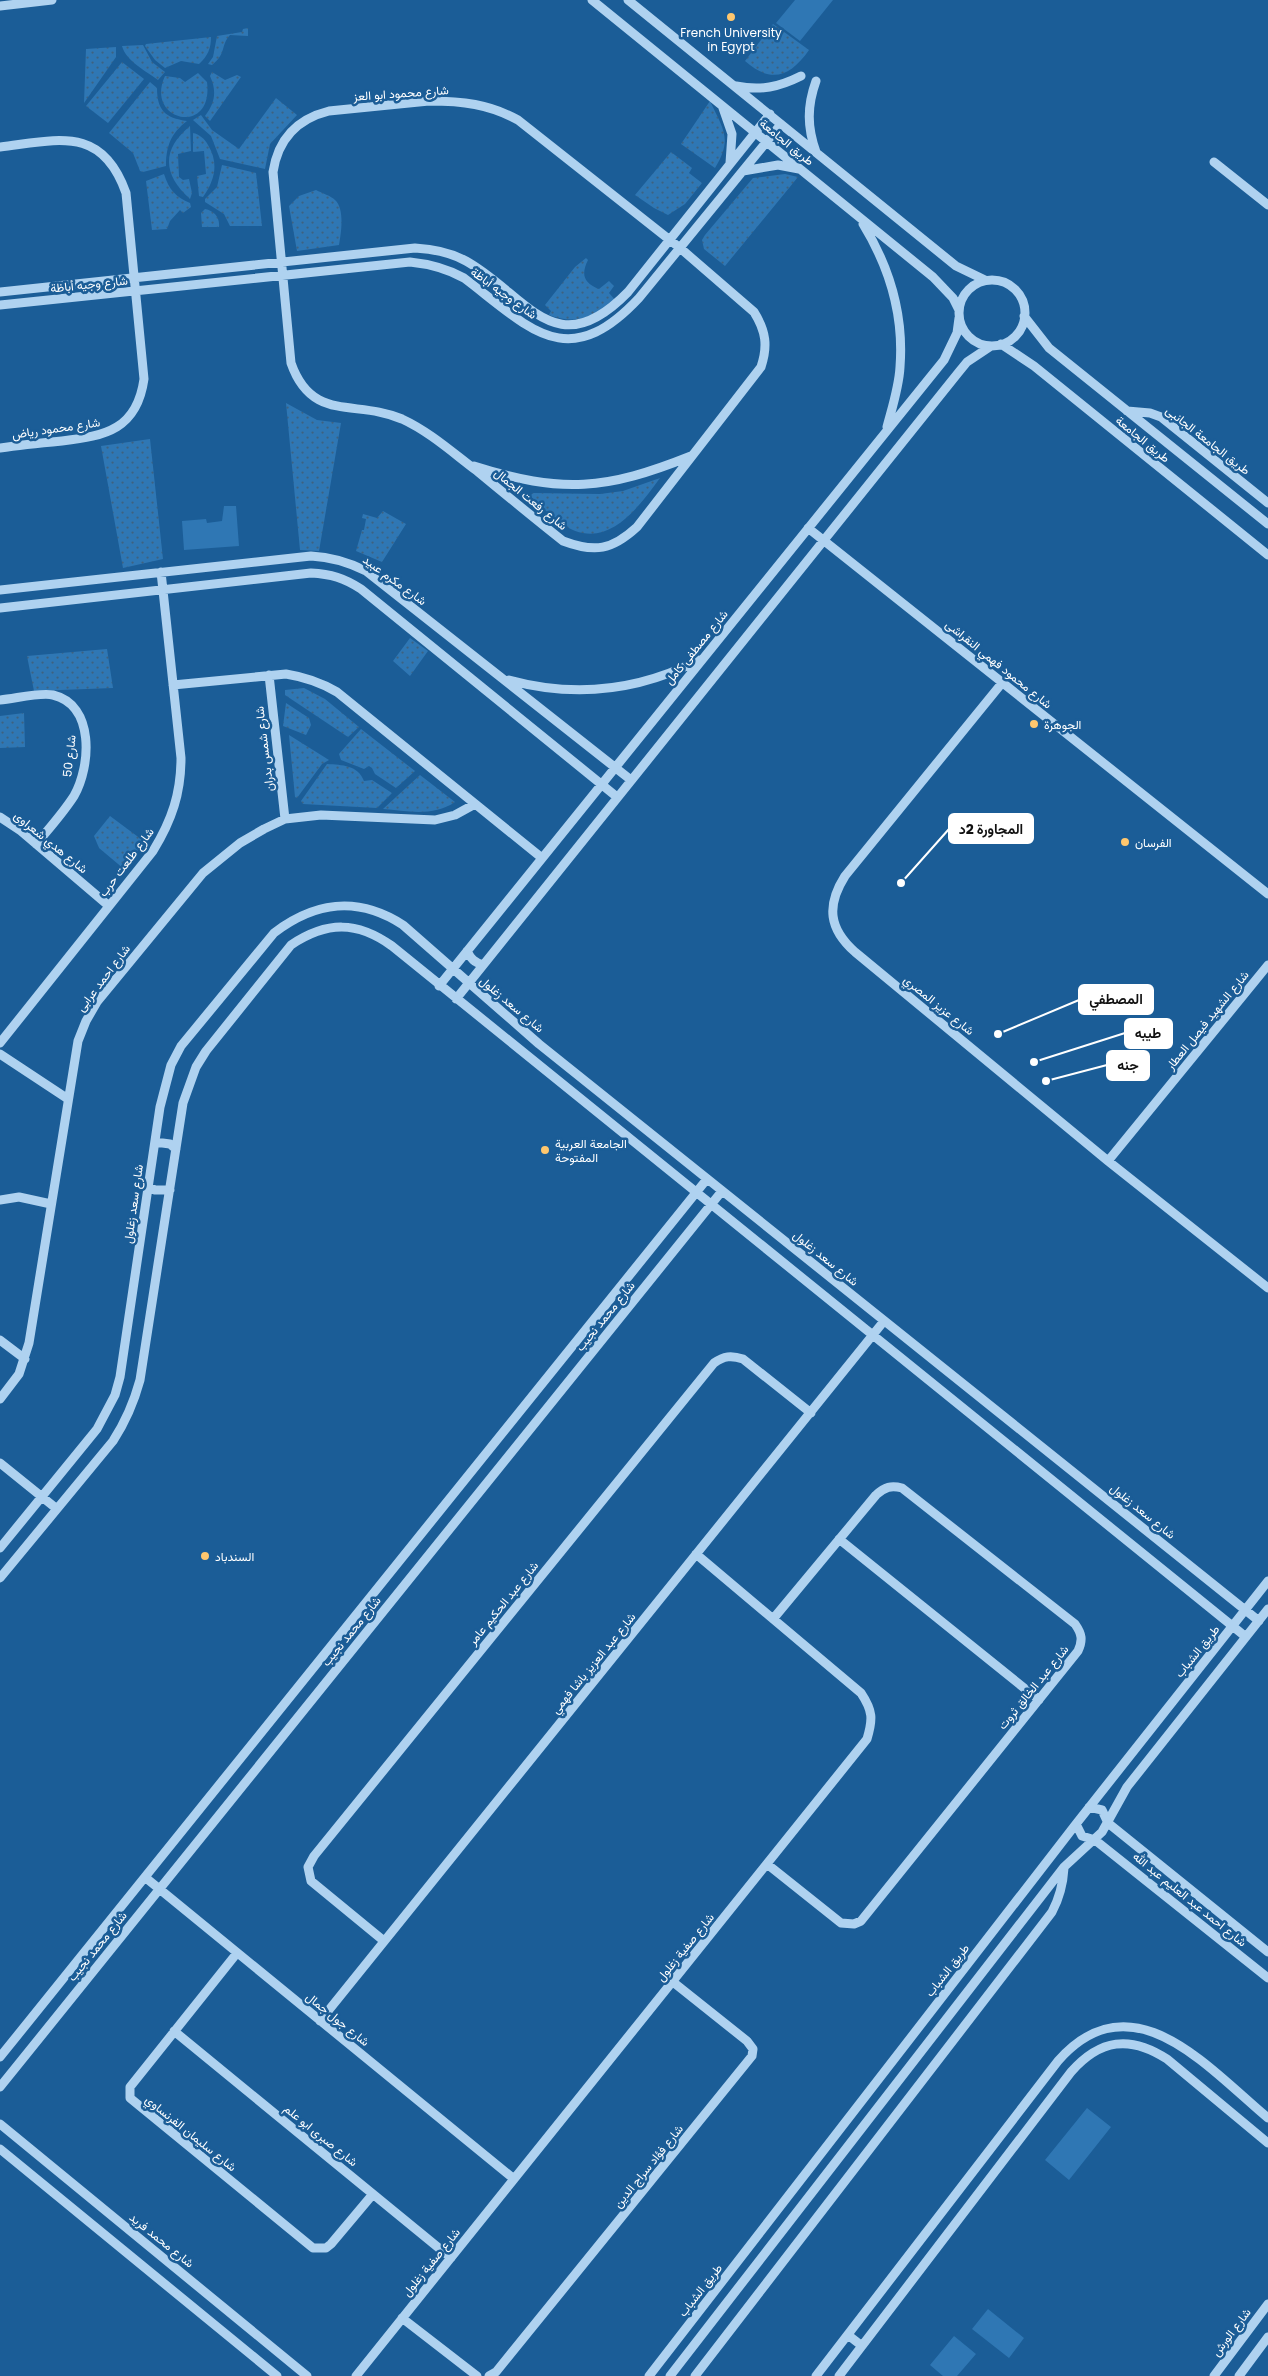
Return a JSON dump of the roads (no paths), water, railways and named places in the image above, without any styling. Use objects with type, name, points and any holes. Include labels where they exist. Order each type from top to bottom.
[{"type":"street","points":[[0,6],[52,0]]},
{"type":"street","name":"طريق الجامعة","points":[[592,0],[933,277],[953,298],[959,314]]},
{"type":"street","name":"طريق الجامعة","points":[[628,0],[956,266],[985,280]]},
{"type":"street","points":[[735,86],[752,89],[769,88],[786,84],[801,76]]},
{"type":"street","points":[[816,81],[808,109],[811,138],[816,152]]},
{"type":"street","name":"شارع محمود ابو العز","points":[[283,276],[273,172],[276,158],[290,132],[306,119],[329,111],[430,101],[476,103],[491,107],[518,120],[680,248]]},
{"type":"street","points":[[722,106],[732,134],[730,164]]},
{"type":"street","name":"شارع وجيه أباظة","points":[[0,292],[415,248],[442,251],[473,265],[534,315],[555,322],[576,324],[597,317],[615,305],[670,240],[770,114]]},
{"type":"street","name":"شارع وجيه أباظة","points":[[0,305],[410,262],[438,266],[464,278],[533,330],[558,337],[570,338],[596,333],[618,320],[639,298],[781,124]]},
{"type":"street","name":"شارع محمود رياض","points":[[0,147],[64,139],[86,144],[105,155],[119,172],[126,192],[144,379],[140,399],[129,417],[109,432],[93,438],[0,448]]},
{"type":"street","points":[[1214,162],[1268,205]]},
{"type":"street","points":[[743,171],[778,165],[802,170]]},
{"type":"street","points":[[860,217],[876,244],[888,274],[897,305],[901,336],[900,368],[886,431]]},
{"type":"street","name":"شارع رفعت الجمال","points":[[283,276],[291,363],[296,377],[305,390],[317,400],[331,406],[360,408],[401,419],[426,433],[563,541],[582,548],[602,548],[622,541],[636,527],[761,367],[765,353],[766,338],[762,324],[754,312],[680,248]]},
{"type":"street","points":[[456,999],[967,362],[991,346],[1001,344],[1014,337],[1022,324],[1024,316],[1022,301],[1013,288],[998,280],[985,280],[967,291],[961,300],[959,314],[962,327],[974,340],[991,346]]},
{"type":"street","name":"شارع مصطفى كامل","points":[[439,986],[944,360],[957,333],[959,314]]},
{"type":"street","name":"طريق الجامعة","points":[[1024,316],[1049,348],[1268,524]]},
{"type":"street","name":"طريق الجامعة","points":[[1001,344],[1034,366],[1268,555]]},
{"type":"street","name":"طريق الجامعة الجانبى","points":[[1127,411],[1144,412],[1161,417],[1268,503]]},
{"type":"street","points":[[467,464],[531,482],[572,485],[597,484],[630,478],[691,456]]},
{"type":"street","name":"شارع محمود فهمي النقراشى","points":[[808,528],[1268,894]]},
{"type":"street","name":"شارع مكرم عبيد","points":[[0,590],[311,556],[330,557],[349,562],[366,571],[631,780]]},
{"type":"street","name":"شارع طلعت حرب","points":[[0,1043],[153,850],[166,830],[176,807],[181,783],[180,758],[161,572]]},
{"type":"street","points":[[0,608],[311,573],[329,574],[346,579],[361,589],[618,797]]},
{"type":"street","points":[[504,678],[554,690],[605,690],[655,680],[702,659]]},
{"type":"street","points":[[173,685],[268,675],[304,677],[321,683],[336,692],[542,858]]},
{"type":"street","name":"شارع شمس بدران","points":[[268,675],[285,820]]},
{"type":"street","name":"شارع عزيز المصري","points":[[1002,683],[845,876],[833,902],[835,927],[844,943],[1108,1161],[1268,1288]]},
{"type":"street","name":"شارع 50","points":[[0,700],[51,695],[64,699],[75,707],[82,719],[85,732],[83,773],[79,784],[68,805],[36,844]]},
{"type":"street","name":"شارع احمد عرابى","points":[[0,1399],[19,1374],[25,1360],[78,1041],[86,1021],[97,1002],[203,873],[240,843],[285,820],[320,815],[435,820],[455,815],[475,804]]},
{"type":"street","name":"شارع هدي شعراوى","points":[[0,817],[36,844],[109,906]]},
{"type":"street","name":"شارع سعد زغلول","points":[[0,1548],[97,1429],[114,1395],[120,1377],[164,1086],[181,1046],[274,933],[290,921],[308,912],[328,907],[348,906],[367,908],[386,914],[403,925],[468,984],[707,1179],[1259,1621]]},
{"type":"street","points":[[0,1578],[113,1441],[125,1422],[134,1402],[140,1380],[184,1103],[196,1067],[206,1051],[291,945],[306,935],[324,929],[342,927],[369,932],[392,946],[710,1206],[1246,1637]]},
{"type":"street","points":[[467,951],[470,958],[476,963],[483,965]]},
{"type":"street","name":"شارع الشهيد فيصل العطار","points":[[1108,1161],[1268,965]]},
{"type":"street","points":[[0,1054],[68,1099]]},
{"type":"street","points":[[155,1142],[170,1144],[176,1149]]},
{"type":"street","name":"شارع محمد نجيب","points":[[0,2057],[707,1179]]},
{"type":"street","points":[[148,1187],[162,1192],[170,1190]]},
{"type":"street","name":"شارع محمد نجيب","points":[[0,2087],[722,1191]]},
{"type":"street","points":[[0,1200],[20,1197],[51,1204]]},
{"type":"street","name":"شارع عبد العزيز باشا فهمي","points":[[320,2020],[884,1321]]},
{"type":"street","points":[[0,1340],[25,1360]]},
{"type":"street","name":"شارع عبد الحكيم عامر","points":[[384,1941],[311,1881],[308,1867],[314,1856],[714,1363],[723,1357],[733,1356],[743,1359],[811,1413]]},
{"type":"street","points":[[528,1403],[542,1414]]},
{"type":"street","points":[[0,1463],[57,1509]]},
{"type":"street","name":"شارع عبد الخالق ثروت","points":[[767,1864],[840,1923],[854,1924],[861,1921],[1078,1651],[1082,1642],[1081,1632],[1075,1624],[902,1488],[894,1486],[884,1488],[773,1619]]},
{"type":"street","points":[[839,1540],[1039,1700]]},
{"type":"street","name":"شارع صفية زغلول","points":[[356,2376],[867,1739],[872,1723],[870,1707],[861,1693],[696,1554]]},
{"type":"street","name":"طريق الشباب","points":[[649,2376],[1089,1807],[1268,1581]]},
{"type":"street","points":[[670,2376],[1064,1867],[1095,1840],[1108,1823],[1127,1787],[1268,1609]]},
{"type":"street","points":[[1089,1807],[1102,1810],[1108,1823]]},
{"type":"street","name":"شارع احمد عبد العليم عبد الله","points":[[1108,1823],[1268,1952]]},
{"type":"street","points":[[1076,1824],[1077,1831],[1082,1836],[1095,1840]]},
{"type":"street","name":"شارع احمد عبد العليم عبد الله","points":[[1095,1840],[1267,1976]]},
{"type":"street","points":[[695,2376],[1052,1912],[1061,1890],[1064,1867]]},
{"type":"street","name":"شارع جول جمال","points":[[146,1878],[514,2179]]},
{"type":"street","name":"شارع سليمان الفرنساوي","points":[[237,1953],[130,2087],[130,2098],[312,2248],[319,2250],[331,2244],[373,2194]]},
{"type":"street","name":"شارع فؤاد سراج الدين","points":[[490,2376],[496,2372],[752,2056],[753,2049],[747,2041],[673,1982]]},
{"type":"street","points":[[816,2376],[1073,2045],[1092,2033],[1113,2026],[1135,2026],[1157,2032],[1203,2064],[1268,2118]]},
{"type":"street","name":"شارع صبرى ابو علم","points":[[174,2031],[451,2258]]},
{"type":"street","points":[[839,2376],[1083,2058],[1099,2048],[1116,2043],[1134,2044],[1152,2049],[1268,2143]]},
{"type":"street","name":"شارع محمد فريد","points":[[0,2124],[307,2376]]},
{"type":"street","points":[[0,2149],[277,2376]]},
{"type":"street","points":[[968,2178],[983,2190]]},
{"type":"street","name":"شارع الورش","points":[[1214,2376],[1268,2304]]},
{"type":"street","points":[[402,2318],[477,2376]]},
{"type":"street","points":[[848,2335],[862,2346]]},
{"type":"street","points":[[1238,2376],[1268,2337]]},
{"type":"place","name":"French University in Egypt","points":[[731,17]]},
{"type":"place","name":"الجوهرة","points":[[1034,724]]},
{"type":"place","name":"الفرسان","points":[[1125,842]]},
{"type":"place","name":"المجاورة 2د","points":[[901,883]]},
{"type":"place","name":"المصطفي","points":[[998,1034]]},
{"type":"place","name":"طيبه","points":[[1034,1062]]},
{"type":"place","name":"جنه","points":[[1046,1081]]},
{"type":"place","name":"الجامعة العربية المفتوحة","points":[[545,1150]]},
{"type":"place","name":"السندباد","points":[[205,1556]]}]
